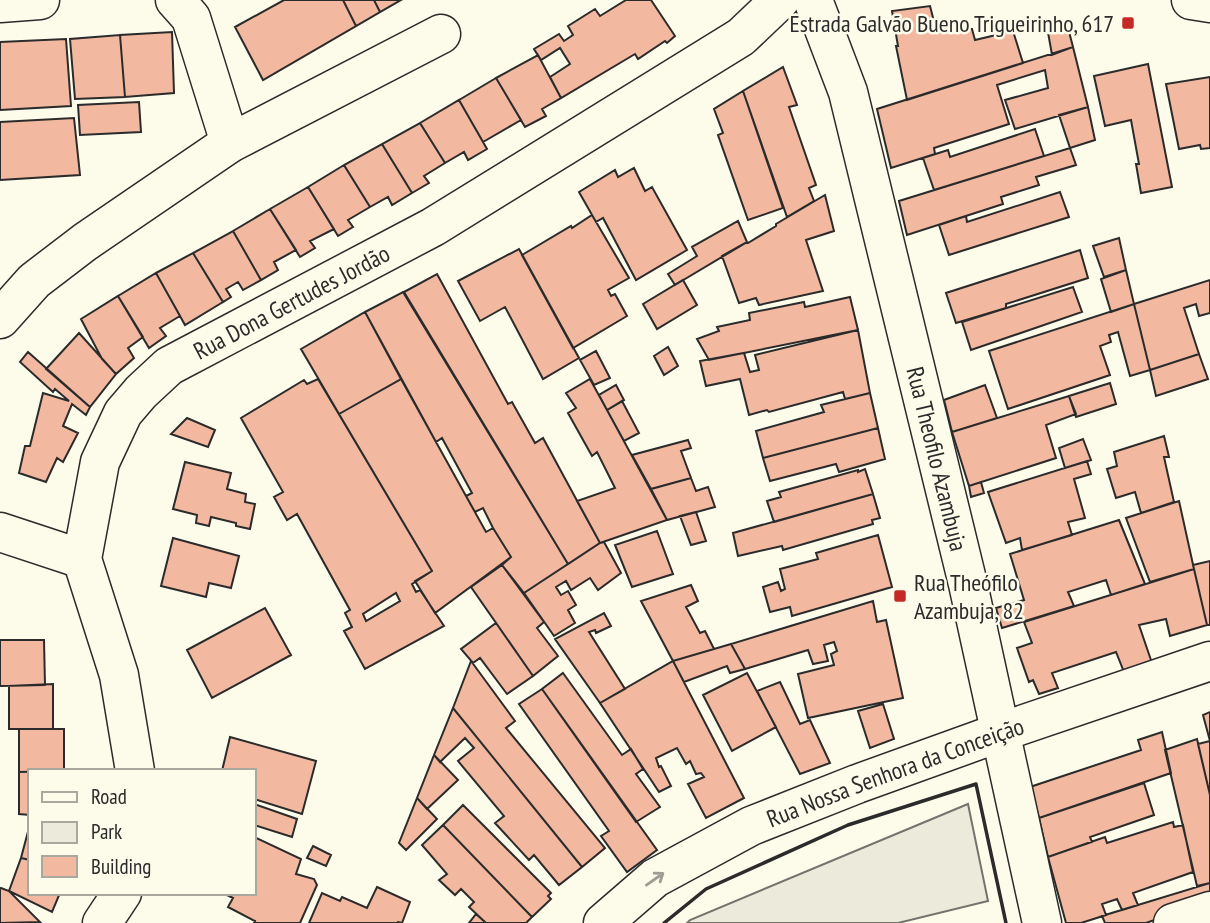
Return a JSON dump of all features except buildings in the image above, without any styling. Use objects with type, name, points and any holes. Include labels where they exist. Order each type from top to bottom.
[{"type":"street","points":[[0,3],[40,0]]},
{"type":"street","points":[[175,0],[191,18],[230,143]]},
{"type":"street","name":"Rua Dona Gertudes Jordão","points":[[135,769],[119,675],[82,559],[100,462],[123,413],[169,366],[433,227],[741,37],[779,0]]},
{"type":"street","name":"Rua Theofilo Azambuja","points":[[813,0],[848,92],[968,584],[1042,923]]},
{"type":"street","points":[[1191,0],[1210,3]]},
{"type":"street","points":[[0,319],[34,281],[85,242],[230,143],[441,34]]},
{"type":"street","points":[[0,532],[82,559]]},
{"type":"street","name":"Rua Nossa Senhora da Conceição","points":[[603,923],[655,878],[751,826],[1001,732],[1210,661]]},
{"type":"street","points":[[102,923],[121,895]]},
{"type":"street","points":[[1173,923],[1210,911]]},
{"type":"green space","points":[[968,804],[988,901],[898,923],[687,923],[690,920]]},
{"type":"wall","points":[[664,923],[706,889],[848,825],[976,784],[1006,923]]},
{"type":"place","name":"Estrada Galvão Bueno Trigueirinho, 617","points":[[1128,23]]},
{"type":"place","name":"Rua Theófilo Azambuja, 82","points":[[900,596]]}]
